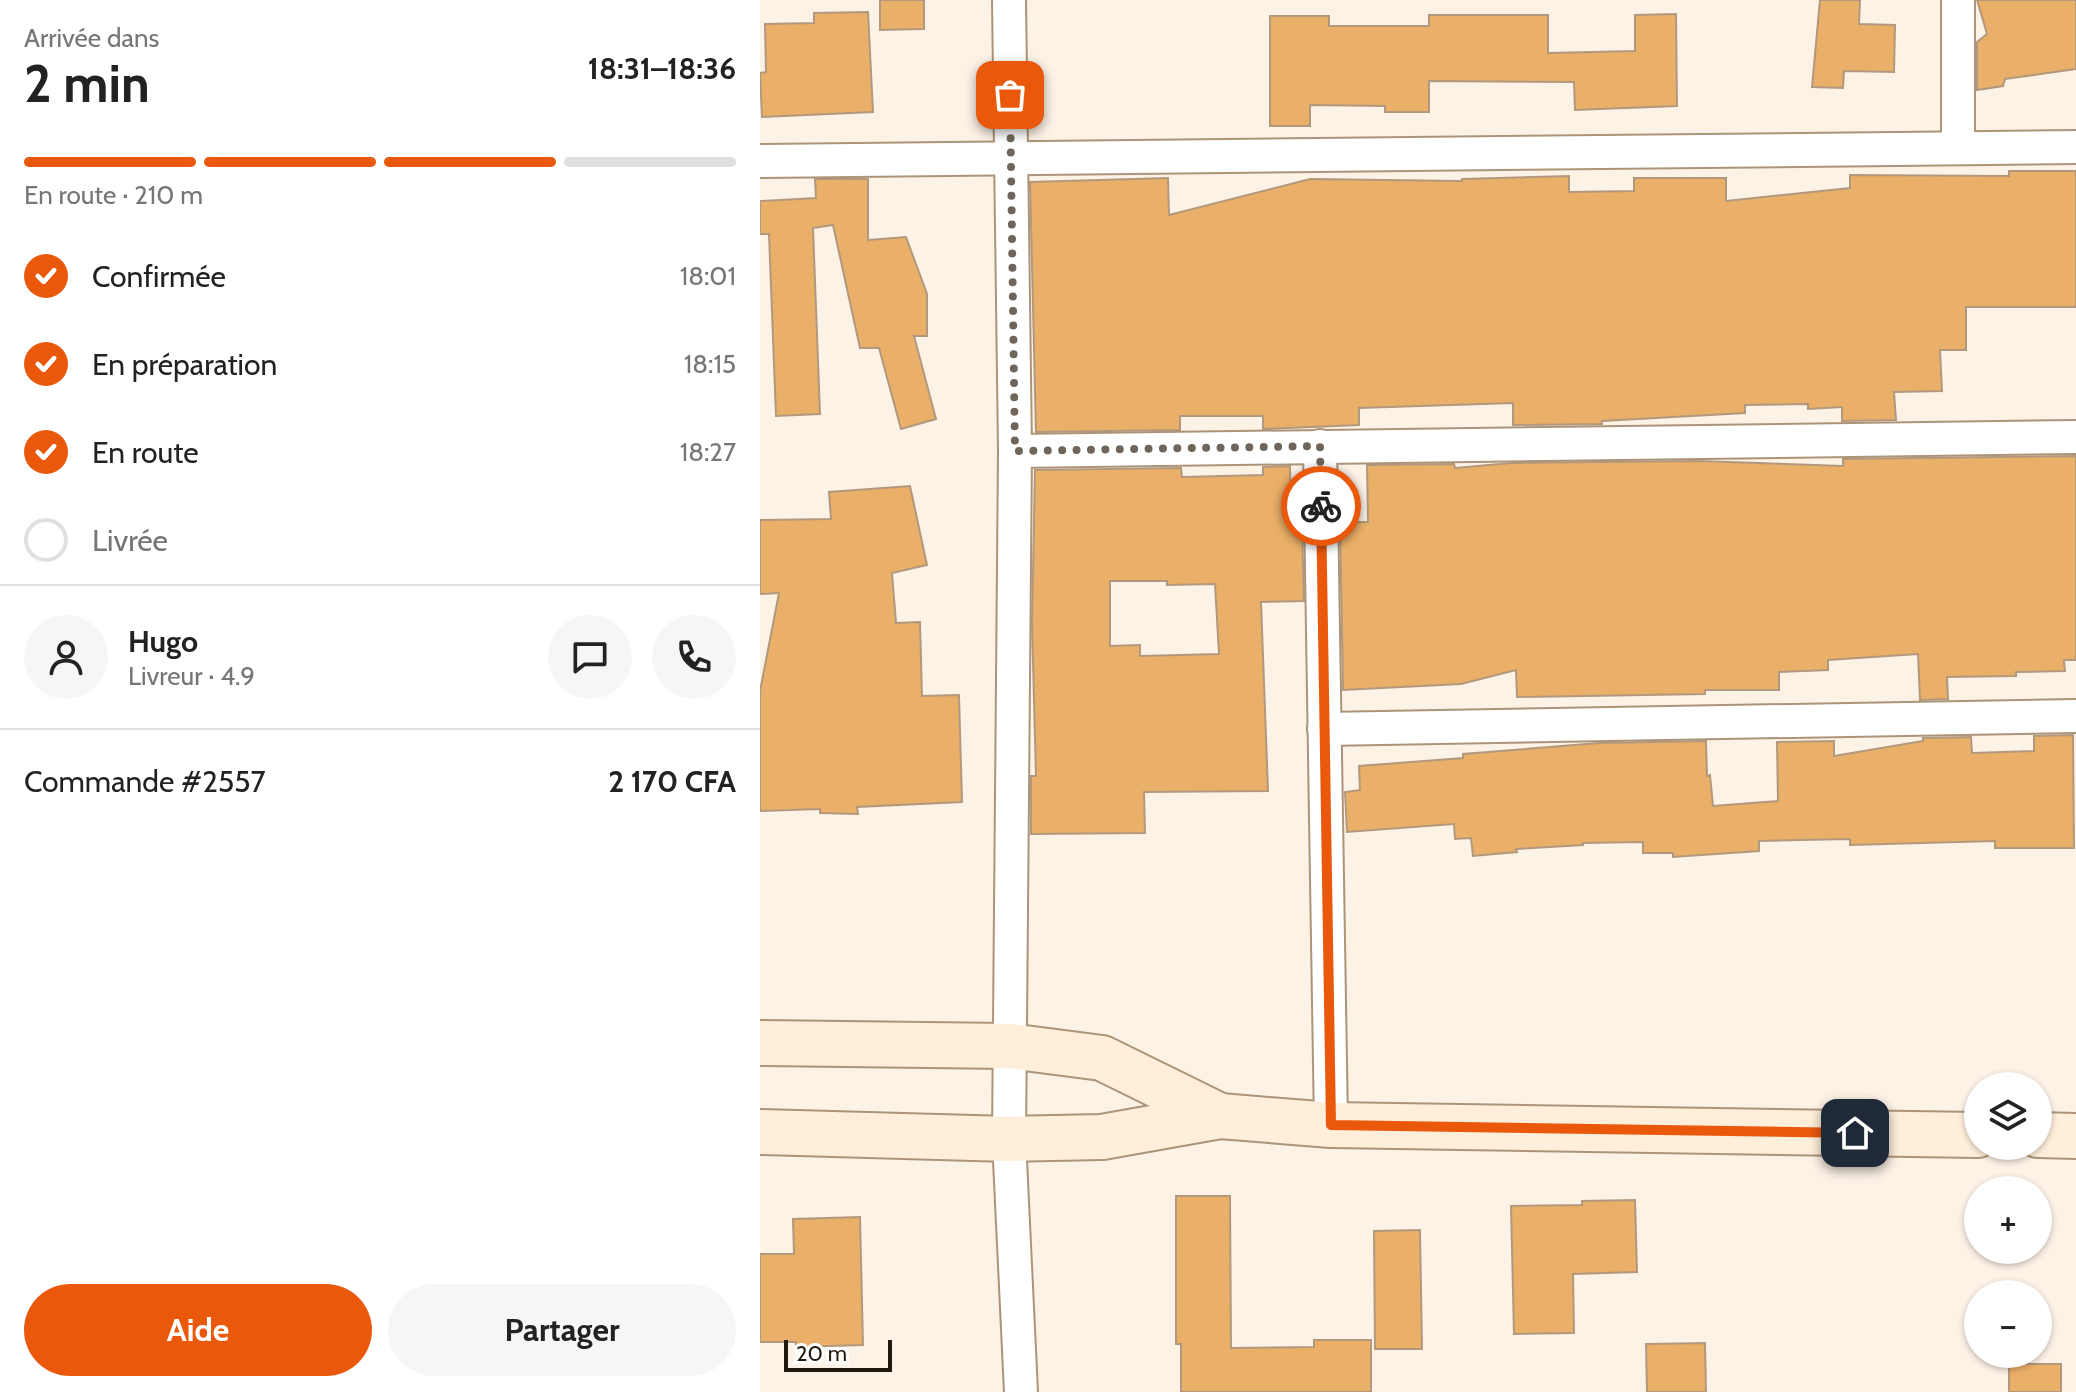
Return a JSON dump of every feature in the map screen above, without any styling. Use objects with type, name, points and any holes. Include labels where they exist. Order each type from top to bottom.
[{"type":"street","points":[[1009,0],[1015,451],[1009,1139],[1021,1392]]},
{"type":"street","points":[[1958,0],[1958,148]]},
{"type":"street","points":[[760,161],[2076,147]]},
{"type":"street","points":[[1015,451],[2076,437]]},
{"type":"street","points":[[1320,446],[1331,1125]]},
{"type":"street","points":[[1324,729],[2076,716]]},
{"type":"street","points":[[760,1043],[1009,1046],[1102,1058],[1220,1116]]},
{"type":"street","points":[[760,1132],[1009,1139],[1102,1137],[1220,1116],[1331,1125],[1964,1135]]},
{"type":"street","points":[[2052,1135],[2076,1136]]},
{"type":"building","points":[[880,0],[924,0],[924,29],[880,30]]},
{"type":"building","points":[[1820,0],[1860,0],[1859,24],[1895,25],[1894,72],[1844,71],[1843,88],[1812,87]]},
{"type":"building","points":[[1977,0],[2076,0],[2076,69],[2005,79],[2003,86],[1977,90],[1977,42],[1987,34]]},
{"type":"building","points":[[868,12],[873,112],[762,117],[760,73],[766,72],[765,24],[814,23],[814,13]]},
{"type":"building","points":[[1676,14],[1677,106],[1575,110],[1574,82],[1429,81],[1429,112],[1385,112],[1385,106],[1310,105],[1310,126],[1270,126],[1270,16],[1329,16],[1329,26],[1429,26],[1429,15],[1548,15],[1548,53],[1635,51],[1635,15]]},
{"type":"building","points":[[2009,171],[2076,171],[2076,307],[1966,307],[1966,350],[1940,350],[1942,391],[1894,392],[1896,420],[1842,421],[1842,407],[1808,409],[1808,404],[1745,405],[1745,413],[1602,421],[1602,424],[1513,425],[1513,403],[1359,408],[1359,425],[1263,429],[1263,416],[1180,416],[1180,430],[1036,432],[1030,182],[1168,178],[1169,215],[1310,179],[1462,181],[1569,176],[1569,192],[1634,191],[1634,178],[1726,178],[1726,201],[1850,188],[1850,175],[2009,176]]},
{"type":"building","points":[[815,179],[868,179],[868,240],[906,237],[927,294],[927,336],[914,336],[936,419],[901,429],[879,348],[860,348],[833,225],[813,228],[820,414],[776,416],[769,234],[760,234],[760,201],[816,198]]},
{"type":"building","points":[[2076,456],[2076,660],[2064,660],[2065,671],[2016,672],[2016,676],[1947,677],[1948,699],[1920,700],[1918,654],[1828,660],[1828,670],[1779,672],[1779,690],[1517,697],[1516,670],[1461,684],[1343,690],[1340,522],[1368,522],[1367,465],[1454,464],[1455,468],[1511,463],[1699,461],[1843,466],[1843,459]]},
{"type":"building","points":[[1290,466],[1291,523],[1302,523],[1304,601],[1261,602],[1268,791],[1144,792],[1145,833],[1031,834],[1031,776],[1036,776],[1032,624],[1035,470],[1181,468],[1182,477],[1263,475],[1263,467]],"holes":[[[1110,581],[1167,581],[1167,585],[1215,584],[1219,654],[1140,656],[1140,645],[1110,646]]]},
{"type":"building","points":[[910,486],[927,565],[892,573],[896,623],[920,622],[922,696],[959,695],[962,802],[857,807],[858,814],[820,813],[820,809],[760,811],[760,691],[779,593],[760,594],[760,520],[831,519],[829,492]]},
{"type":"building","points":[[2073,735],[2074,848],[1995,848],[1995,841],[1850,845],[1850,839],[1759,841],[1759,851],[1673,857],[1673,853],[1643,853],[1643,842],[1583,843],[1473,856],[1471,838],[1455,839],[1454,824],[1347,832],[1345,792],[1360,790],[1359,766],[1599,743],[1706,741],[1707,776],[1710,775],[1713,806],[1778,801],[1777,742],[1834,741],[1834,756],[1923,741],[1923,738],[1971,737],[1972,753],[2034,751],[2034,736]]},
{"type":"building","points":[[1176,1196],[1230,1196],[1231,1348],[1314,1347],[1314,1340],[1371,1340],[1371,1392],[1181,1392],[1181,1344],[1176,1344]]},
{"type":"building","points":[[1635,1200],[1637,1272],[1573,1274],[1574,1333],[1514,1334],[1511,1206],[1582,1205],[1582,1201]]},
{"type":"building","points":[[860,1217],[863,1345],[796,1347],[796,1342],[760,1342],[760,1254],[794,1254],[793,1219]]},
{"type":"building","points":[[1420,1230],[1422,1349],[1375,1349],[1374,1231]]},
{"type":"building","points":[[1705,1343],[1706,1392],[1647,1392],[1646,1344]]},
{"type":"building","points":[[2052,1364],[2061,1364],[2061,1392],[2009,1392],[2009,1368],[2052,1368]]},
{"type":"way so far","points":[[1010,95],[1015,451],[1320,446],[1321,506]]},
{"type":"route","points":[[1321,506],[1331,1125],[1855,1133]]}]
